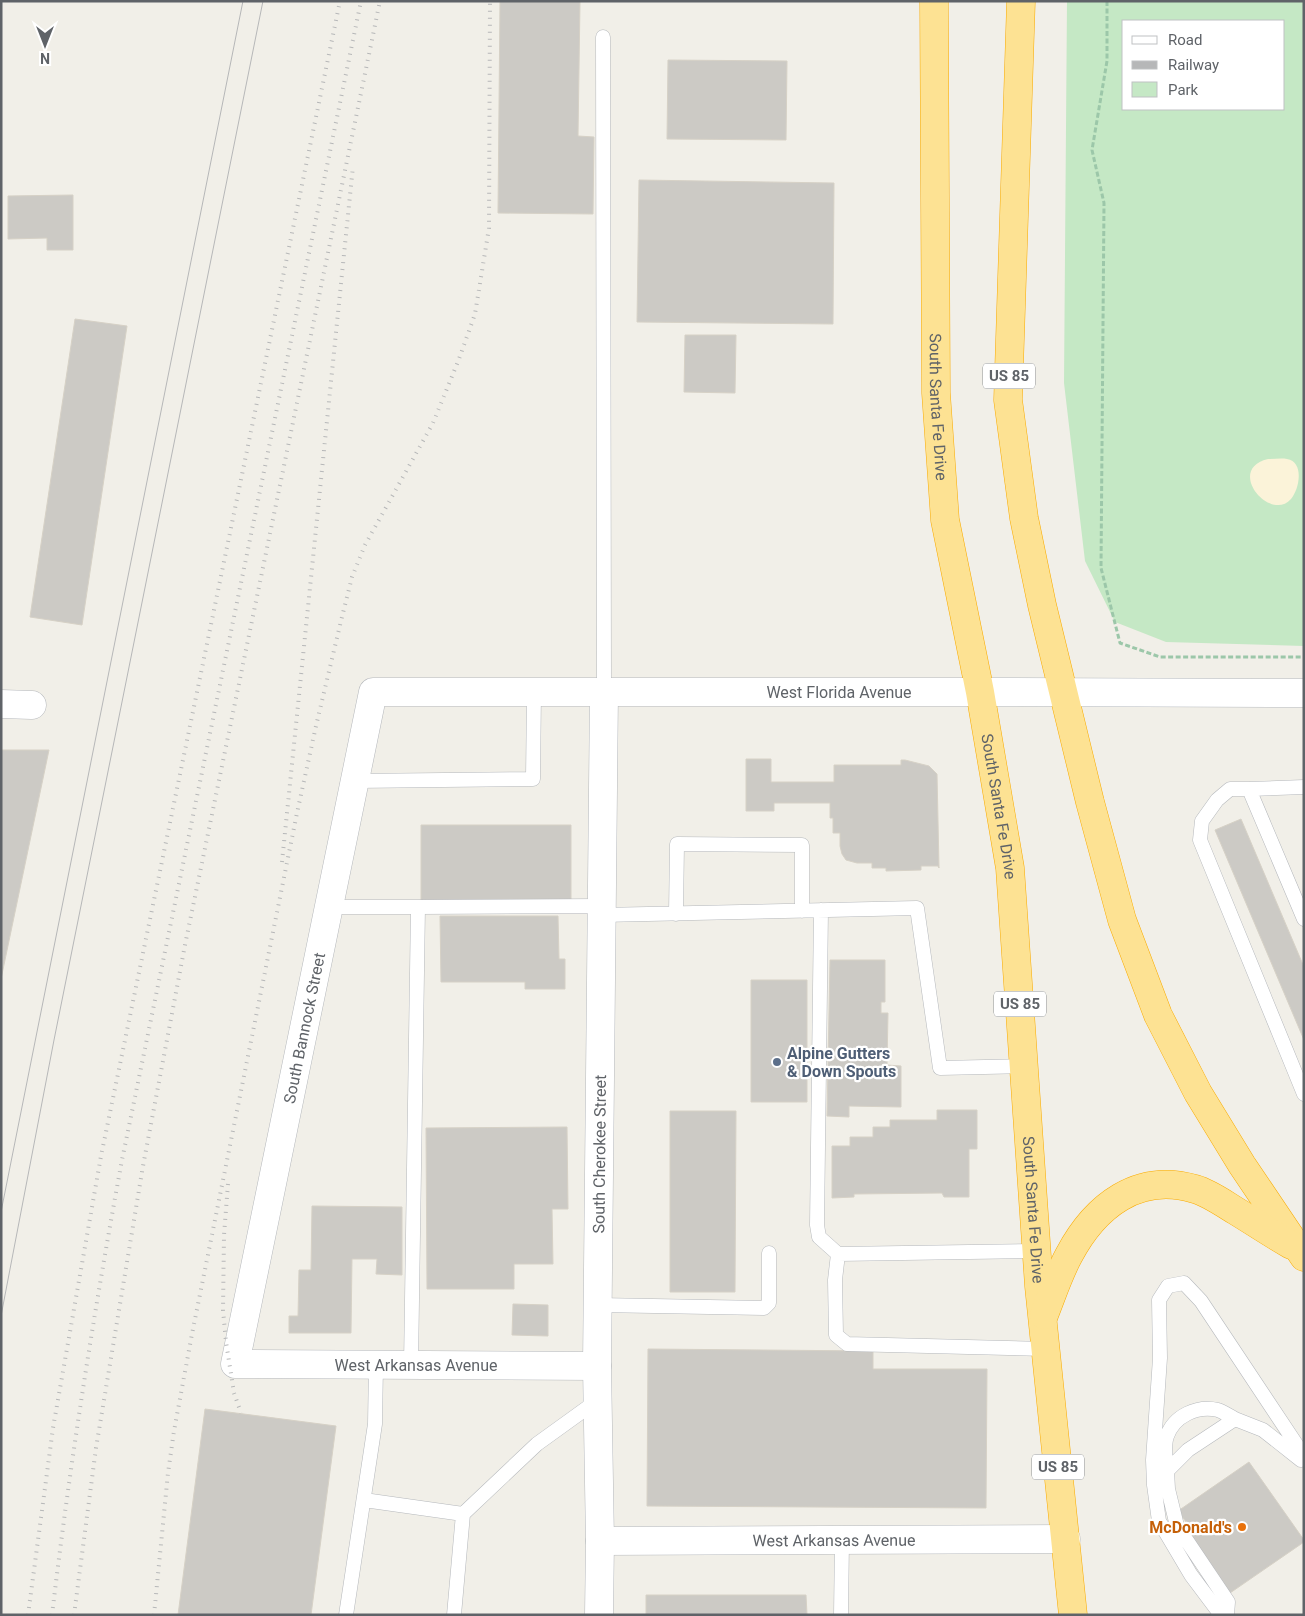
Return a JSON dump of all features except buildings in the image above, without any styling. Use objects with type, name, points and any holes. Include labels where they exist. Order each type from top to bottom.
[{"type":"highway","name":"South Santa Fe Drive","points":[[934,1],[936,393],[945,520],[980,692],[1010,868],[1042,1318],[1073,1615]]},
{"type":"highway","name":"US 85","points":[[1021,1],[1008,400],[1024,518],[1042,605],[1090,802],[1122,920],[1158,1015],[1198,1092],[1242,1166],[1301,1253]]},
{"type":"highway","points":[[1042,1318],[1069,1255],[1098,1214],[1118,1198],[1140,1188],[1164,1184],[1197,1190],[1222,1202],[1301,1253]]},
{"type":"street","name":"West Florida Avenue","points":[[373,692],[1304,693]]},
{"type":"street","name":"South Bannock Street","points":[[235,1364],[373,692]]},
{"type":"street","name":"South Cherokee Street","points":[[599,1615],[600,1541],[597,1366],[604,692]]},
{"type":"street","points":[[1,704],[32,705]]},
{"type":"street","name":"West Arkansas Avenue","points":[[235,1364],[597,1366]]},
{"type":"street","name":"West Arkansas Avenue","points":[[600,1541],[1066,1539]]},
{"type":"lane","points":[[603,37],[604,692]]},
{"type":"lane","points":[[354,781],[533,779],[534,692]]},
{"type":"lane","points":[[1304,787],[1230,789],[1217,800],[1202,821],[1200,840],[1304,1094]]},
{"type":"lane","points":[[1249,789],[1304,919]]},
{"type":"lane","points":[[676,914],[677,844],[802,845],[802,911]]},
{"type":"lane","points":[[329,907],[418,907],[676,914],[917,908],[940,1068],[1024,1066]]},
{"type":"lane","points":[[411,1364],[418,907]]},
{"type":"lane","points":[[821,910],[817,1225],[819,1238],[838,1254],[1037,1251]]},
{"type":"lane","points":[[598,1305],[764,1308],[769,1303],[769,1253]]},
{"type":"lane","points":[[838,1254],[835,1280],[836,1335],[847,1344],[1046,1350]]},
{"type":"lane","points":[[1221,1615],[1191,1575],[1159,1521],[1153,1460],[1160,1358],[1159,1300],[1168,1286],[1184,1283],[1201,1302],[1304,1456]]},
{"type":"lane","points":[[346,1615],[375,1424],[376,1364]]},
{"type":"lane","points":[[454,1615],[463,1514],[537,1444],[598,1400]]},
{"type":"lane","points":[[1227,1615],[1228,1602],[1177,1526],[1168,1489],[1165,1449],[1167,1437],[1173,1424],[1181,1416],[1197,1409],[1218,1410],[1263,1430],[1304,1462]]},
{"type":"lane","points":[[1167,1471],[1188,1450],[1235,1419]]},
{"type":"lane","points":[[364,1500],[463,1514]]},
{"type":"lane","points":[[841,1615],[842,1540]]},
{"type":"path","points":[[1107,1],[1107,61],[1092,150],[1104,204],[1101,568],[1120,643],[1160,657],[1304,657]]},
{"type":"green space","points":[[1067,1],[1304,1],[1304,646],[1166,642],[1115,622],[1085,561],[1064,383]]},
{"type":"sand","points":[[1268,459],[1287,459],[1293,461],[1298,471],[1298,483],[1294,495],[1282,505],[1272,504],[1263,500],[1251,482],[1250,473],[1256,465]]},
{"type":"tram line","points":[[1,1212],[243,1]]},
{"type":"tram line","points":[[1,1316],[54,1040],[263,1]]},
{"type":"railway","points":[[28,1615],[53,1428],[101,1156],[340,1]]},
{"type":"railway","points":[[52,1615],[83,1387],[122,1160],[361,1]]},
{"type":"railway","points":[[74,1615],[96,1448],[143,1166],[185,945],[380,1]]},
{"type":"railway","points":[[154,1615],[168,1473],[192,1334],[297,813],[341,621],[352,577],[365,545],[433,423],[475,314],[489,228],[490,1]]},
{"type":"railway","points":[[282,862],[353,166]]},
{"type":"railway","points":[[228,1184],[224,1235],[223,1310],[234,1393],[241,1413]]},
{"type":"place","name":"Alpine Gutters & Down Spouts","points":[[777,1062]]},
{"type":"place","name":"McDonald's","points":[[1242,1527]]}]
